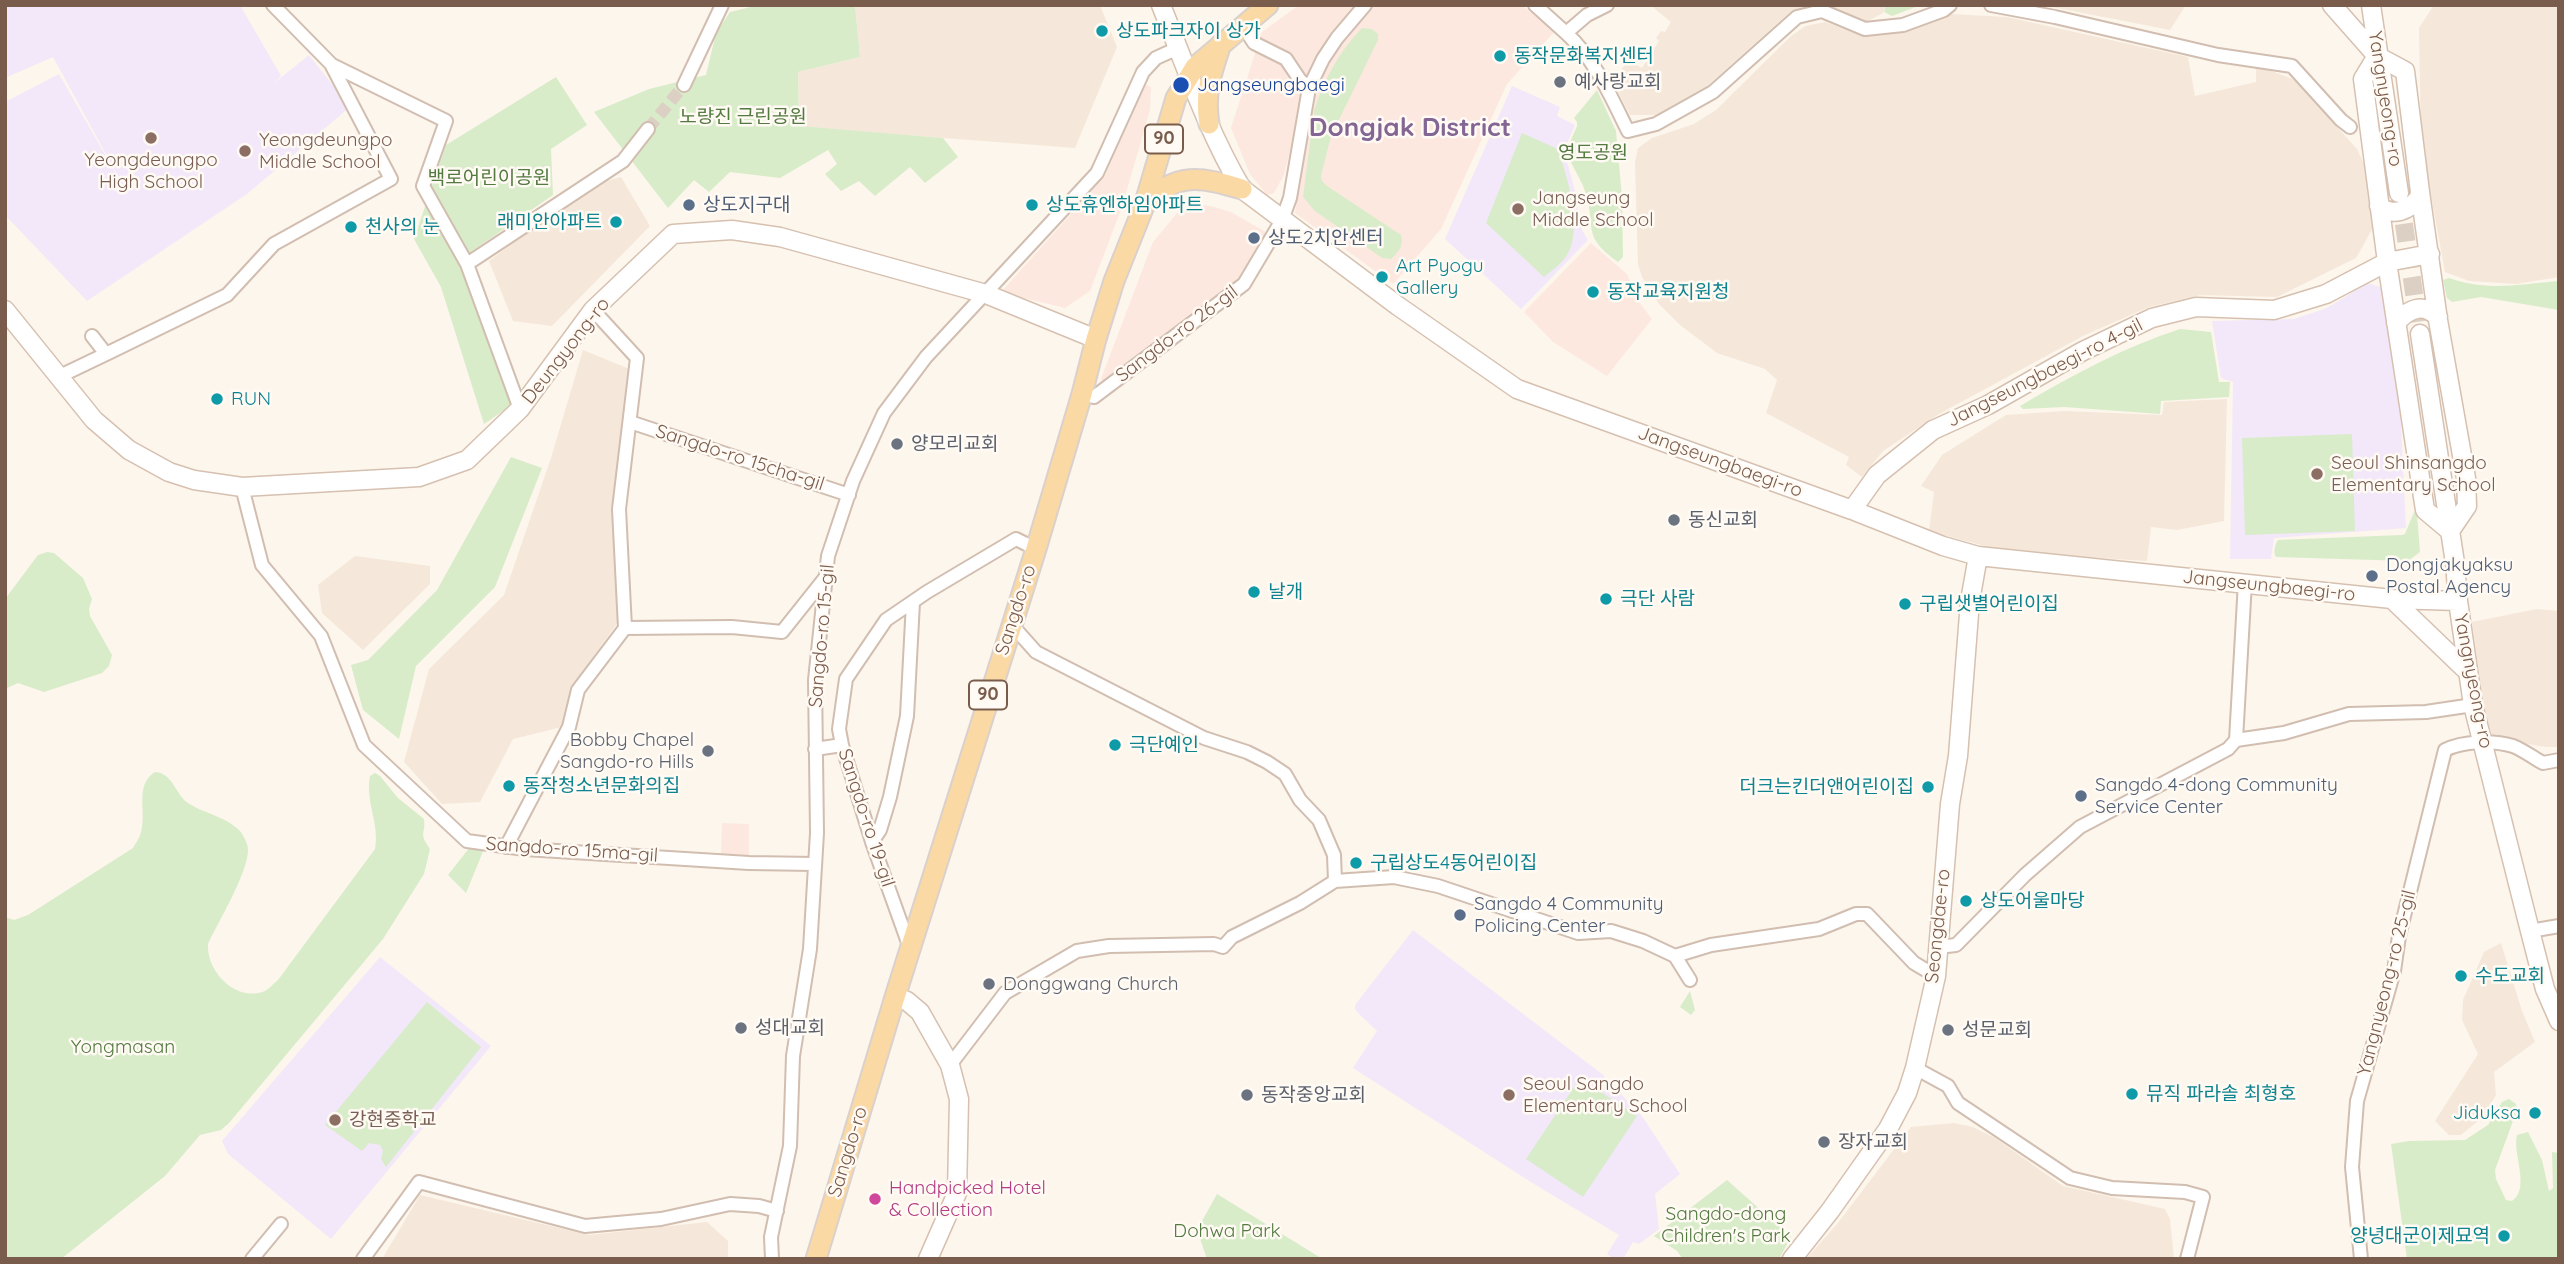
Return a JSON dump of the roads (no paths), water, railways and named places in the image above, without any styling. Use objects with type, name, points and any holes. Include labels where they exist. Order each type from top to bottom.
[{"type":"main road","name":"Jangseungbaegi-ro","points":[[1161,5],[1209,124],[1242,189],[1517,389],[1978,556],[2392,599],[2458,601]]},
{"type":"main road","name":"Sangdo-ro","points":[[816,1259],[910,948],[1036,549],[1083,394],[1096,339],[1114,281],[1144,206],[1176,98],[1189,74],[1268,5]]},
{"type":"main road","name":"Yangnyeong-ro","points":[[2371,5],[2399,193]]},
{"type":"main road","points":[[2338,6],[2377,56],[2405,71],[2438,317],[2466,478],[2467,506],[2450,531],[2426,510],[2396,323],[2363,79],[2377,56]]},
{"type":"main road","points":[[1209,124],[1205,102],[1211,72],[1221,44]]},
{"type":"main road","points":[[1144,206],[1155,193],[1186,178],[1220,182],[1242,189]]},
{"type":"main road","points":[[2379,206],[2387,211],[2404,210],[2419,198],[2420,192]]},
{"type":"main road","name":"Deungyong-ro","points":[[5,310],[58,377],[111,436],[148,462],[194,480],[242,487],[419,477],[467,460],[520,409],[593,310],[673,234],[732,230],[780,237],[986,294],[1096,339]]},
{"type":"main road","name":"Jangseungbaegi-ro 4-gil","points":[[1852,510],[1877,475],[1933,430],[1988,405],[2083,351],[2152,318],[2196,307],[2274,310],[2326,294],[2387,262],[2430,254]]},
{"type":"main road","points":[[2396,323],[2403,315],[2418,308],[2426,309],[2438,317]]},
{"type":"main road","name":"Yangnyeong-ro","points":[[2420,334],[2473,705],[2530,931],[2546,989],[2559,1021]]},
{"type":"main road","name":"Seongdae-ro","points":[[1792,1259],[1824,1220],[1888,1129],[1907,1093],[1915,1068],[1936,976],[1970,600],[1978,556]]},
{"type":"main road","points":[[2392,599],[2467,670]]},
{"type":"main road","points":[[895,997],[907,1001],[920,1012],[950,1065],[959,1099],[957,1193],[928,1259]]},
{"type":"street","points":[[58,377],[227,295],[274,244],[391,179],[332,65],[273,5]]},
{"type":"street","points":[[684,85],[722,5]]},
{"type":"street","points":[[1282,220],[1290,198],[1309,88],[1337,38],[1365,5]]},
{"type":"street","points":[[1535,5],[1578,43],[1606,86],[1628,131],[1656,124],[1713,92],[1797,17],[1822,11],[1865,29],[1903,24],[1944,10],[1950,5]]},
{"type":"street","points":[[1566,33],[1587,15],[1606,5]]},
{"type":"street","points":[[1991,5],[2056,17],[2218,55],[2292,66],[2350,127]]},
{"type":"street","points":[[1243,26],[1254,43],[1286,59],[1309,88]]},
{"type":"street","name":"Sangdo-ro 15-gil","points":[[772,1259],[771,1237],[790,1146],[793,1056],[810,949],[817,833],[815,680],[828,556],[849,495],[884,413],[926,357],[1097,173],[1143,72],[1156,58],[1178,48]]},
{"type":"street","points":[[332,65],[446,121],[423,186],[467,264],[520,409]]},
{"type":"street","points":[[467,264],[623,161],[648,129]]},
{"type":"street","name":"Sangdo-ro 26-gil","points":[[1083,394],[1094,397],[1244,284],[1282,220]]},
{"type":"street","points":[[506,847],[569,727],[578,690],[625,628],[619,509],[637,358],[593,310]]},
{"type":"street","points":[[92,336],[106,354]]},
{"type":"street","name":"Sangdo-ro 15cha-gil","points":[[631,422],[849,495]]},
{"type":"street","name":"Sangdo-ro 15ma-gil","points":[[242,487],[261,565],[320,636],[365,746],[467,841],[506,847],[749,863],[814,864]]},
{"type":"street","name":"Sangdo-ro 19-gil","points":[[910,948],[872,842],[842,745],[839,729],[846,679],[886,620],[1016,539],[1036,549]]},
{"type":"street","points":[[625,628],[717,627],[782,632],[825,578]]},
{"type":"street","points":[[1938,947],[1956,945],[2025,875],[2080,827],[2228,749],[2236,740],[2245,582]]},
{"type":"street","points":[[872,842],[880,830],[890,797],[907,716],[913,602]]},
{"type":"street","points":[[1011,624],[1036,652],[1204,738],[1257,757],[1285,774],[1300,800],[1319,820],[1334,855],[1335,881]]},
{"type":"street","points":[[2236,740],[2284,733],[2349,714],[2426,712],[2473,705]]},
{"type":"street","points":[[2483,743],[2512,746],[2543,763],[2559,760]]},
{"type":"street","name":"Yangnyeong-ro 25-gil","points":[[2361,1259],[2352,1167],[2357,1101],[2393,971],[2399,936],[2445,750],[2456,745],[2483,743]]},
{"type":"street","points":[[816,749],[842,745]]},
{"type":"street","points":[[950,1065],[1005,993],[1077,951],[1109,946],[1214,944],[1223,947],[1232,937],[1300,903],[1335,881],[1394,877],[1438,886],[1578,933],[1611,931],[1643,941],[1675,956],[1690,980]]},
{"type":"street","points":[[1675,956],[1711,945],[1819,929],[1856,914],[1867,915],[1914,963],[1936,976]]},
{"type":"street","points":[[2530,931],[2559,926]]},
{"type":"street","points":[[1915,1068],[1948,1086],[1958,1103],[2070,1178],[2112,1188],[2185,1192],[2203,1197],[2187,1259]]},
{"type":"street","points":[[363,1259],[419,1182],[585,1226],[661,1219],[730,1204],[759,1206],[777,1211]]},
{"type":"street","points":[[252,1259],[281,1224]]},
{"type":"tunnel","points":[[648,129],[684,85]]},
{"type":"tunnel","points":[[2400,197],[2420,334]]},
{"type":"place","name":"상도파크자이 상가","points":[[1102,31]]},
{"type":"place","name":"동작문화복지센터","points":[[1500,56]]},
{"type":"place","name":"예사랑교회","points":[[1560,82]]},
{"type":"place","name":"Jangseungbaegi","points":[[1181,85]]},
{"type":"place","name":"Yeongdeungpo High School","points":[[151,138]]},
{"type":"place","name":"Yeongdeungpo Middle School","points":[[245,151]]},
{"type":"place","name":"상도지구대","points":[[689,205]]},
{"type":"place","name":"상도휴엔하임아파트","points":[[1032,205]]},
{"type":"place","name":"Jangseung Middle School","points":[[1518,209]]},
{"type":"place","name":"래미안아파트","points":[[616,222]]},
{"type":"place","name":"천사의 눈","points":[[351,227]]},
{"type":"place","name":"상도2치안센터","points":[[1254,238]]},
{"type":"place","name":"Art Pyogu Gallery","points":[[1382,277]]},
{"type":"place","name":"동작교육지원청","points":[[1593,292]]},
{"type":"place","name":"RUN","points":[[217,399]]},
{"type":"place","name":"양모리교회","points":[[897,444]]},
{"type":"place","name":"Seoul Shinsangdo Elementary School","points":[[2317,474]]},
{"type":"place","name":"동신교회","points":[[1674,520]]},
{"type":"place","name":"Dongjakyaksu Postal Agency","points":[[2372,576]]},
{"type":"place","name":"날개","points":[[1254,592]]},
{"type":"place","name":"극단 사람","points":[[1606,599]]},
{"type":"place","name":"구립샛별어린이집","points":[[1905,604]]},
{"type":"place","name":"극단예인","points":[[1115,745]]},
{"type":"place","name":"Bobby Chapel Sangdo-ro Hills","points":[[708,751]]},
{"type":"place","name":"동작청소년문화의집","points":[[509,786]]},
{"type":"place","name":"더크는킨더앤어린이집","points":[[1928,787]]},
{"type":"place","name":"Sangdo 4-dong Community Service Center","points":[[2081,796]]},
{"type":"place","name":"구립상도4동어린이집","points":[[1356,863]]},
{"type":"place","name":"상도어울마당","points":[[1966,901]]},
{"type":"place","name":"Sangdo 4 Community Policing Center","points":[[1460,915]]},
{"type":"place","name":"수도교회","points":[[2461,976]]},
{"type":"place","name":"Donggwang Church","points":[[989,984]]},
{"type":"place","name":"성대교회","points":[[741,1028]]},
{"type":"place","name":"성문교회","points":[[1948,1030]]},
{"type":"place","name":"뮤직 파라솔 최형호","points":[[2132,1094]]},
{"type":"place","name":"동작중앙교회","points":[[1247,1095]]},
{"type":"place","name":"Seoul Sangdo Elementary School","points":[[1509,1095]]},
{"type":"place","name":"Jiduksa","points":[[2535,1113]]},
{"type":"place","name":"강현중학교","points":[[335,1120]]},
{"type":"place","name":"장자교회","points":[[1824,1142]]},
{"type":"place","name":"Handpicked Hotel & Collection","points":[[875,1199]]},
{"type":"place","name":"양녕대군이제묘역","points":[[2504,1236]]},
{"type":"district","name":"Dongjak District","points":[[1410,128]]},
{"type":"park label","name":"노량진 근린공원","points":[[743,117]]},
{"type":"park label","name":"영도공원","points":[[1593,153]]},
{"type":"park label","name":"백로어린이공원","points":[[489,178]]},
{"type":"park label","name":"Yongmasan","points":[[123,1047]]},
{"type":"park label","name":"Sangdo-dong Children's Park","points":[[1726,1225]]},
{"type":"park label","name":"Dohwa Park","points":[[1227,1231]]}]
